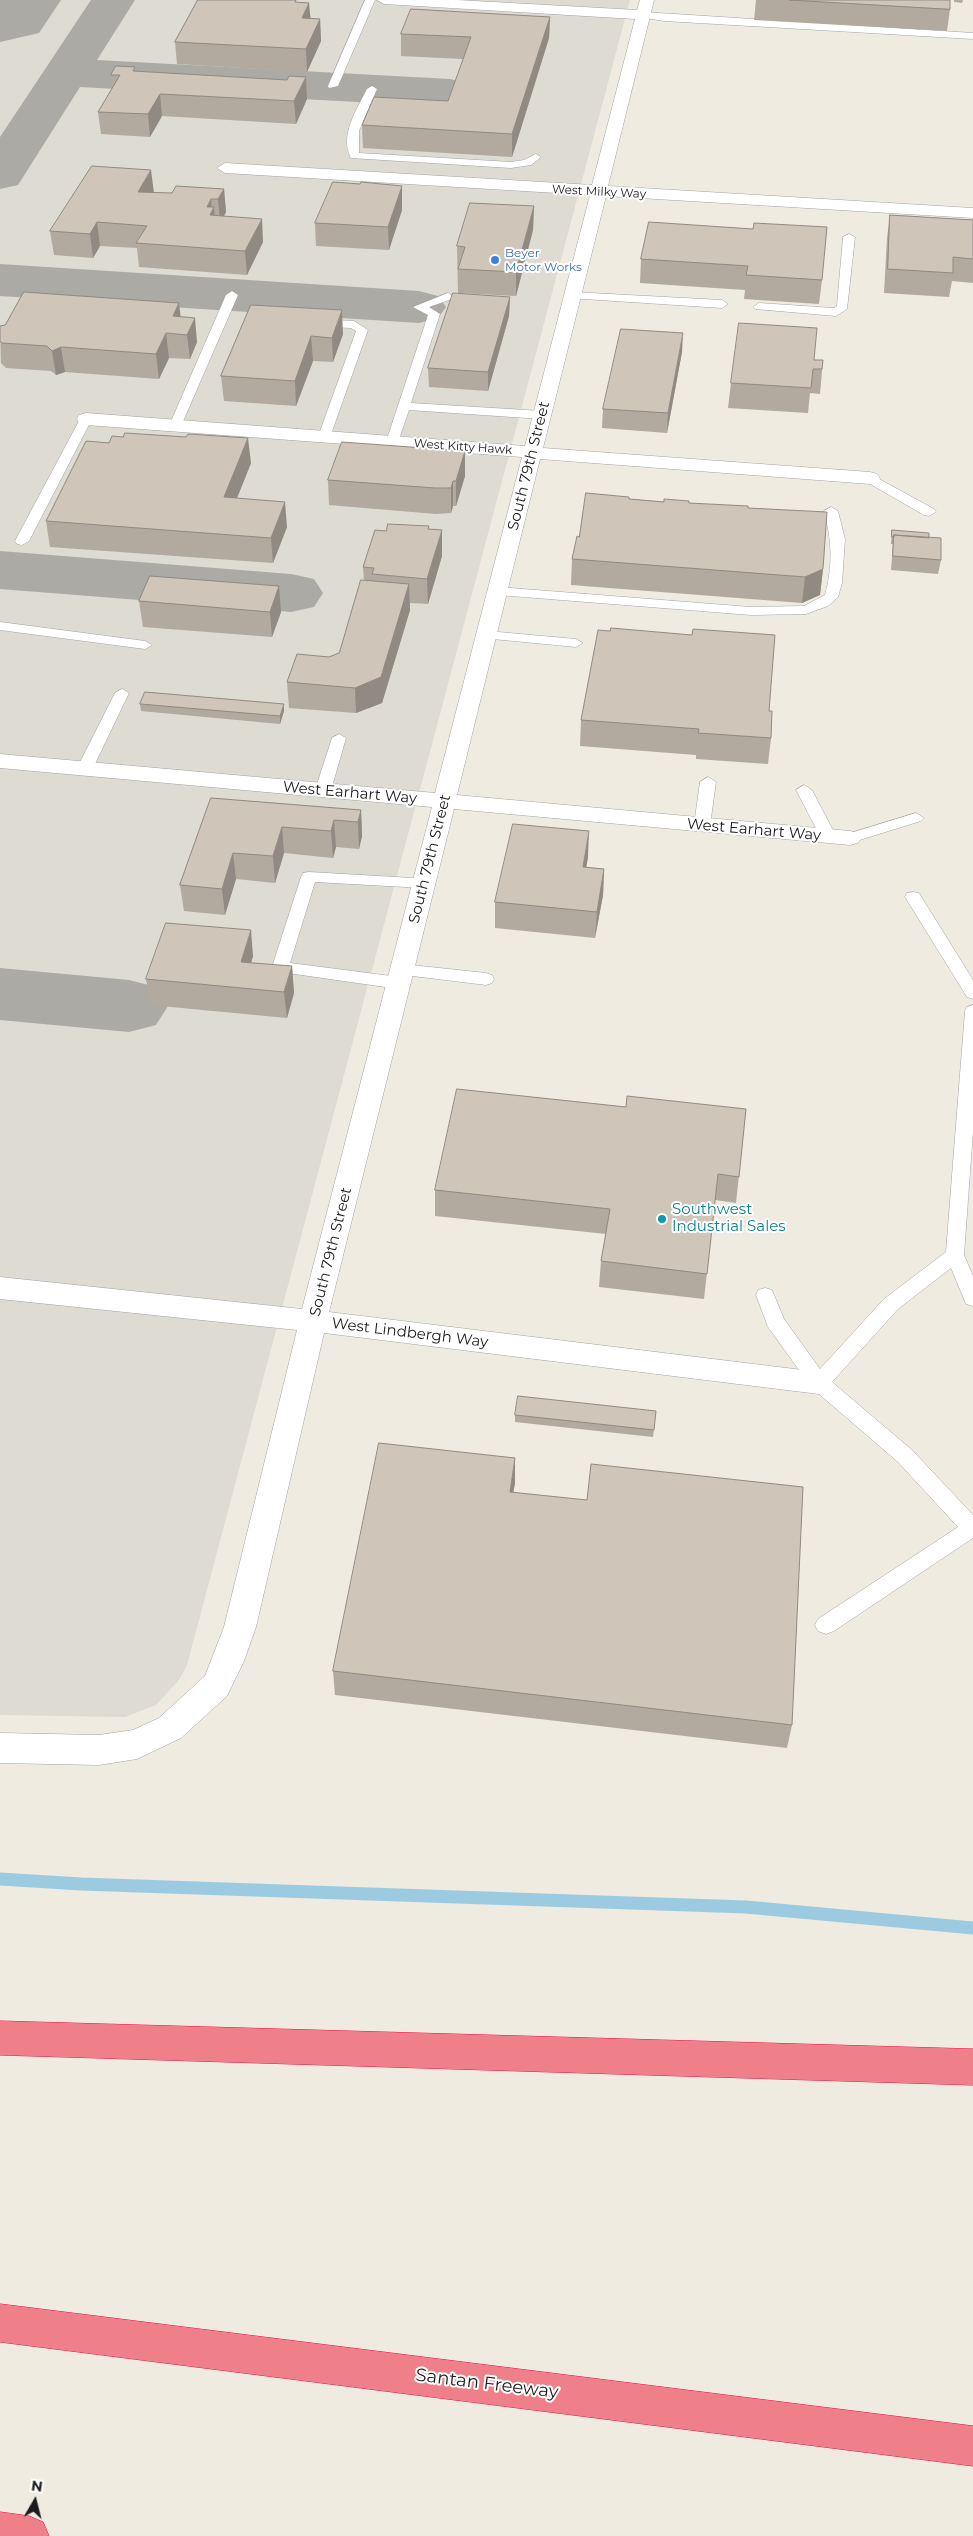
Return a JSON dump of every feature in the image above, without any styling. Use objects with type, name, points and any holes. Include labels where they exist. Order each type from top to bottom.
[{"type":"highway","points":[[0,2038],[973,2066]]},
{"type":"highway","name":"Santan Freeway","points":[[0,2323],[973,2446]]},
{"type":"highway","points":[[0,2532],[29,2536]]},
{"type":"street","points":[[384,0],[645,8]]},
{"type":"street","name":"South 79th Street","points":[[0,1748],[99,1750],[137,1744],[170,1728],[194,1708],[216,1686],[228,1661],[240,1627],[313,1321],[645,8]]},
{"type":"street","name":"West Milky Way","points":[[225,168],[345,177],[973,213]]},
{"type":"street","name":"West Kitty Hawk","points":[[86,419],[870,478]]},
{"type":"street","name":"West Earhart Way","points":[[0,761],[839,837]]},
{"type":"street","name":"West Lindbergh Way","points":[[0,1288],[313,1321],[819,1383]]},
{"type":"lane","points":[[333,86],[370,0]]},
{"type":"lane","points":[[645,8],[719,22],[973,36]]},
{"type":"lane","points":[[355,156],[351,149],[354,127],[372,88]]},
{"type":"lane","points":[[355,156],[511,165],[527,163],[536,157]]},
{"type":"lane","points":[[345,177],[355,156]]},
{"type":"lane","points":[[432,182],[439,161]]},
{"type":"lane","points":[[759,307],[836,312],[843,307],[849,237]]},
{"type":"lane","points":[[175,426],[232,296]]},
{"type":"lane","points":[[572,296],[722,304]]},
{"type":"lane","points":[[392,442],[434,314],[419,307],[448,297]]},
{"type":"lane","points":[[307,322],[354,325],[362,330],[324,437]]},
{"type":"lane","points":[[404,406],[542,415]]},
{"type":"lane","points":[[22,541],[86,419]]},
{"type":"lane","points":[[870,478],[929,512]]},
{"type":"lane","points":[[498,591],[751,611],[806,610],[823,603],[831,597],[835,583],[838,539],[831,511]]},
{"type":"lane","points":[[0,626],[145,644]]},
{"type":"lane","points":[[487,635],[576,643]]},
{"type":"lane","points":[[85,768],[122,693]]},
{"type":"lane","points":[[323,790],[339,738]]},
{"type":"lane","points":[[702,825],[708,782]]},
{"type":"lane","points":[[804,790],[839,837],[916,818]]},
{"type":"lane","points":[[424,883],[309,877],[280,967],[401,977],[486,978]]},
{"type":"lane","points":[[913,897],[973,993]]},
{"type":"lane","points":[[973,1012],[955,1255],[973,1299]]},
{"type":"lane","points":[[819,1383],[891,1304],[955,1255]]},
{"type":"lane","points":[[765,1295],[776,1322],[819,1383],[905,1456],[973,1527],[826,1625]]},
{"type":"shaded area","points":[[0,0],[630,0],[187,1665],[179,1680],[156,1705],[125,1717],[0,1715]]},
{"type":"building","points":[[198,0],[296,0],[295,2],[309,3],[302,18],[320,19],[306,49],[175,42]]},
{"type":"building","points":[[790,0],[950,0],[950,9]]},
{"type":"building","points":[[411,9],[550,17],[512,134],[362,125],[374,97],[448,101],[471,37],[401,34]]},
{"type":"building","points":[[116,66],[135,67],[133,71],[287,80],[289,76],[306,77],[294,101],[160,94],[148,114],[98,112],[120,75],[111,75]]},
{"type":"building","points":[[92,166],[151,170],[138,192],[172,193],[176,186],[224,189],[218,199],[211,199],[207,207],[214,207],[210,215],[262,219],[245,251],[136,243],[147,226],[97,222],[90,234],[50,231]]},
{"type":"building","points":[[333,182],[360,184],[361,182],[402,186],[388,227],[315,223]]},
{"type":"building","points":[[470,203],[534,206],[516,272],[458,269],[465,247],[457,246]]},
{"type":"building","points":[[890,215],[973,220],[973,259],[953,257],[953,273],[888,269]]},
{"type":"building","points":[[649,222],[753,229],[754,223],[827,227],[822,280],[746,275],[748,266],[641,259]]},
{"type":"building","points":[[24,292],[179,303],[173,316],[195,318],[187,335],[166,333],[156,354],[61,347],[52,351],[47,346],[2,343],[0,341],[0,326],[5,325]]},
{"type":"building","points":[[453,293],[510,297],[488,372],[428,368]]},
{"type":"building","points":[[251,305],[342,310],[332,338],[311,336],[295,381],[221,376]]},
{"type":"building","points":[[739,323],[817,328],[814,360],[823,360],[822,369],[813,369],[811,388],[731,383]]},
{"type":"building","points":[[621,329],[683,333],[668,413],[603,409]]},
{"type":"building","points":[[125,433],[186,437],[188,434],[248,438],[224,497],[285,502],[271,538],[46,521],[86,441],[109,443],[112,436],[123,437]]},
{"type":"building","points":[[342,442],[465,451],[456,481],[453,481],[451,488],[328,480]]},
{"type":"building","points":[[586,493],[664,502],[664,499],[689,501],[689,503],[748,506],[748,508],[827,512],[823,569],[805,577],[572,559],[577,536],[579,537]]},
{"type":"building","points":[[388,524],[429,526],[428,529],[442,530],[427,579],[372,574],[374,568],[363,567],[375,530],[386,531]]},
{"type":"building","points":[[892,530],[929,533],[929,538],[894,535],[892,537]]},
{"type":"building","points":[[894,535],[941,538],[941,560],[893,556]]},
{"type":"building","points":[[150,576],[279,586],[270,612],[139,601]]},
{"type":"building","points":[[361,580],[409,584],[381,677],[355,688],[287,682],[297,654],[329,657],[339,653]]},
{"type":"building","points":[[611,628],[692,635],[693,629],[775,635],[769,711],[772,711],[771,738],[698,733],[699,729],[581,720],[598,630],[610,631]]},
{"type":"building","points":[[145,692],[284,704],[280,716],[140,704]]},
{"type":"building","points":[[211,798],[361,810],[358,822],[334,820],[331,831],[282,827],[273,856],[233,853],[222,889],[180,885]]},
{"type":"building","points":[[513,824],[589,831],[583,867],[604,869],[597,912],[495,902]]},
{"type":"building","points":[[166,923],[251,930],[241,962],[292,966],[284,992],[146,979]]},
{"type":"building","points":[[457,1089],[626,1107],[627,1096],[746,1109],[739,1177],[718,1174],[707,1274],[601,1261],[610,1209],[435,1190]]},
{"type":"building","points":[[518,1396],[656,1411],[654,1430],[515,1415]]},
{"type":"building","points":[[379,1443],[515,1458],[510,1492],[587,1500],[591,1464],[803,1487],[792,1725],[333,1671]]},
{"type":"waterway","points":[[0,1879],[81,1884],[746,1907],[973,1928]]},
{"type":"taxiway","points":[[66,72],[113,0]]},
{"type":"taxiway","points":[[0,174],[66,72]]},
{"type":"taxiway","points":[[66,72],[450,93]]},
{"type":"taxiway","points":[[0,280],[419,307]]},
{"type":"taxiway","points":[[0,570],[291,593]]},
{"type":"taxiway","points":[[0,994],[129,1006]]},
{"type":"runway","points":[[0,9],[6,0]]},
{"type":"place","name":"Beyer Motor Works","points":[[495,260]]},
{"type":"place","name":"Southwest Industrial Sales","points":[[662,1219]]}]
